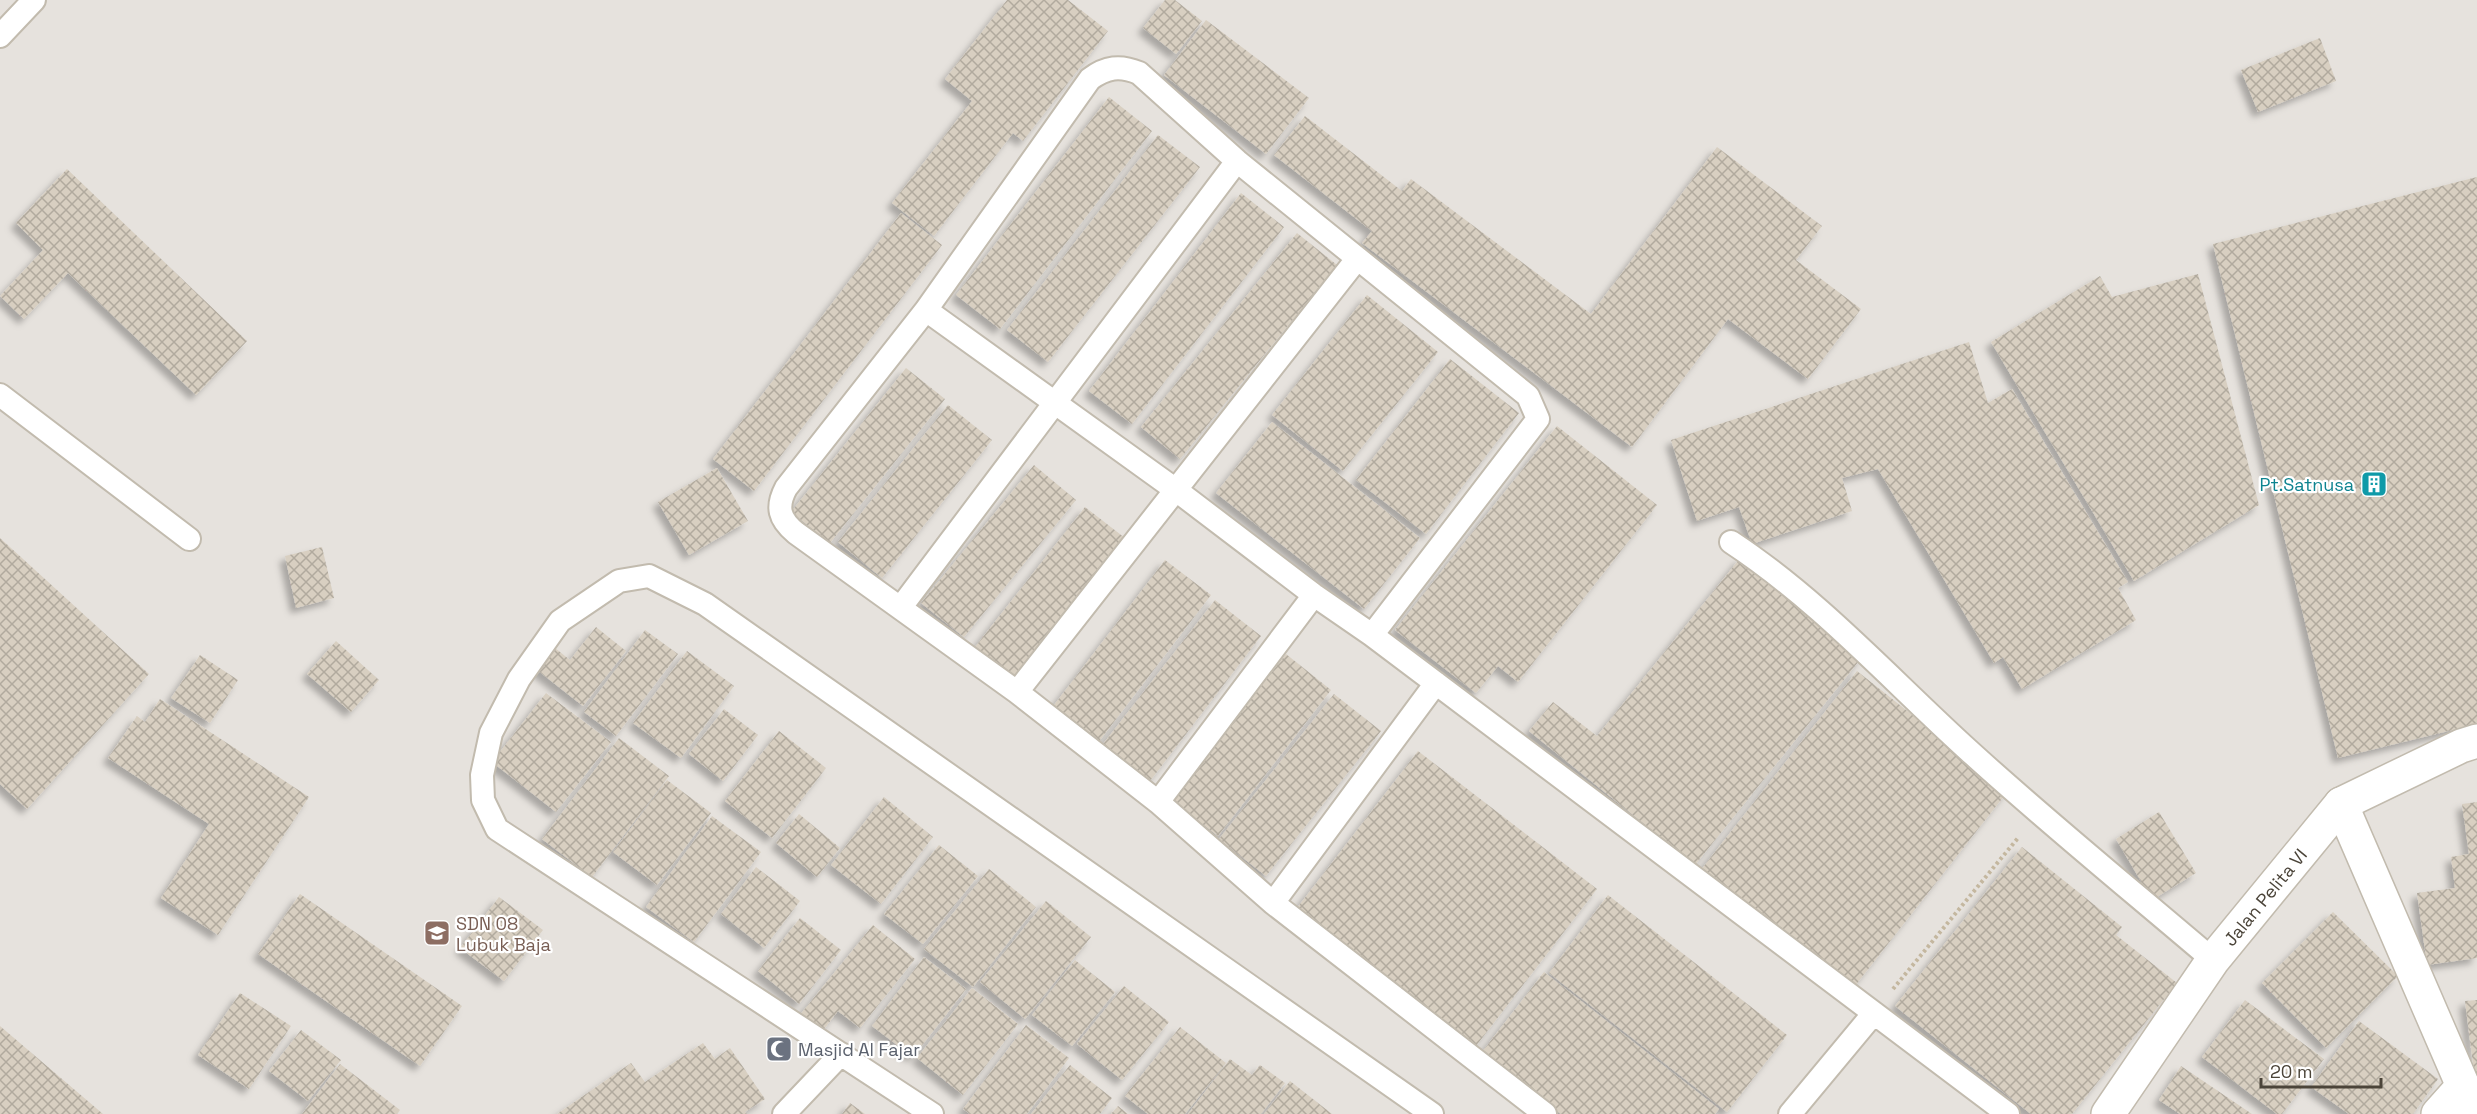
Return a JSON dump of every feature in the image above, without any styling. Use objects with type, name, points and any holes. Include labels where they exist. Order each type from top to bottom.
[{"type":"street","name":"Jalan Pelita VI","points":[[2108,1114],[2213,960],[2341,804],[2461,746],[2477,741]]},
{"type":"street","points":[[2341,804],[2470,1099],[2438,1114]]},
{"type":"lane","points":[[0,36],[34,0]]},
{"type":"lane","points":[[1372,635],[1538,420],[1528,396],[1237,161],[1139,73],[1126,67],[1104,70],[1090,79],[926,310],[786,488],[779,503],[779,511],[796,533],[1017,692],[1158,802],[1273,903],[1545,1114]]},
{"type":"lane","points":[[901,607],[1237,161]]},
{"type":"lane","points":[[1017,692],[1357,259]]},
{"type":"lane","points":[[926,310],[1176,490],[1314,595],[1372,635],[2008,1114]]},
{"type":"lane","points":[[0,395],[189,539]]},
{"type":"lane","points":[[1731,542],[1757,559],[1862,647],[1967,749],[2213,960]]},
{"type":"lane","points":[[932,1114],[497,829],[483,800],[482,775],[491,733],[519,679],[561,621],[619,581],[649,576],[705,604],[1432,1114]]},
{"type":"lane","points":[[1158,802],[1314,595]]},
{"type":"lane","points":[[1273,903],[1436,683]]},
{"type":"lane","points":[[1790,1114],[1874,1013]]},
{"type":"lane","points":[[784,1114],[841,1054]]},
{"type":"path","points":[[1874,1013],[2040,812]]},
{"type":"shaded area","points":[[0,0],[2477,0],[2477,1114],[0,1114]]},
{"type":"building","points":[[1007,0],[1068,0],[1108,31],[1023,141],[1013,133],[934,236],[892,203],[972,101],[945,79]]},
{"type":"building","points":[[1165,0],[1175,0],[1202,21],[1176,54],[1143,28]]},
{"type":"building","points":[[1206,20],[1309,98],[1266,154],[1164,75]]},
{"type":"building","points":[[2320,38],[2336,81],[2258,112],[2241,70]]},
{"type":"building","points":[[1109,97],[1152,131],[1000,329],[956,295]]},
{"type":"building","points":[[1305,116],[1402,191],[1411,179],[1591,314],[1717,147],[1822,226],[1796,260],[1861,309],[1808,379],[1728,319],[1632,447],[1362,243],[1372,231],[1274,155]]},
{"type":"building","points":[[1158,135],[1200,167],[1048,362],[1007,330]]},
{"type":"building","points":[[67,169],[247,341],[196,395],[68,273],[24,319],[0,296],[43,250],[16,223]]},
{"type":"building","name":"Pt.Satnusa","points":[[2477,177],[2477,724],[2338,758],[2213,244]]},
{"type":"building","points":[[1241,193],[1284,227],[1132,424],[1089,391]]},
{"type":"building","points":[[901,213],[942,245],[754,491],[713,459]]},
{"type":"building","points":[[1297,233],[1337,265],[1180,459],[1141,427]]},
{"type":"building","points":[[2198,274],[2259,505],[2134,581],[1991,342],[2100,276],[2112,297]]},
{"type":"building","points":[[1367,295],[1438,352],[1343,471],[1272,415]]},
{"type":"building","points":[[1969,342],[1988,403],[2012,389],[2128,582],[2118,588],[2136,620],[2022,689],[2003,657],[1994,663],[1878,469],[1842,478],[1852,511],[1752,544],[1739,507],[1697,521],[1671,440]]},
{"type":"building","points":[[1450,359],[1519,413],[1426,534],[1356,480]]},
{"type":"building","points":[[906,368],[945,399],[830,543],[791,512]]},
{"type":"building","points":[[948,405],[992,440],[882,578],[838,542]]},
{"type":"building","points":[[1272,422],[1420,538],[1364,609],[1216,493]]},
{"type":"building","points":[[1557,426],[1657,505],[1518,682],[1498,666],[1476,693],[1395,630]]},
{"type":"building","points":[[1034,465],[1076,500],[964,637],[921,603]]},
{"type":"building","points":[[717,468],[748,521],[689,555],[658,502]]},
{"type":"building","points":[[1085,507],[1125,538],[1016,679],[975,647]]},
{"type":"building","points":[[0,538],[149,674],[27,809],[0,784]]},
{"type":"building","points":[[322,547],[334,598],[296,608],[285,556]]},
{"type":"building","points":[[1741,557],[1863,656],[1695,865],[1529,731],[1553,702],[1597,736]]},
{"type":"building","points":[[1165,560],[1211,595],[1097,744],[1051,709]]},
{"type":"building","points":[[1215,600],[1261,636],[1147,785],[1100,748]]},
{"type":"building","points":[[596,627],[626,651],[583,706],[532,666],[550,644],[570,660]]},
{"type":"building","points":[[645,630],[678,654],[616,736],[584,712]]},
{"type":"building","points":[[336,641],[379,680],[351,712],[307,674]]},
{"type":"building","points":[[687,651],[734,686],[681,758],[633,723]]},
{"type":"building","points":[[1286,654],[1331,690],[1218,836],[1173,801]]},
{"type":"building","points":[[200,655],[238,680],[210,723],[171,698]]},
{"type":"building","points":[[1857,671],[2008,791],[1851,991],[1700,871]]},
{"type":"building","points":[[546,693],[611,742],[556,812],[492,762]]},
{"type":"building","points":[[1334,694],[1381,731],[1266,876],[1219,839]]},
{"type":"building","points":[[160,699],[309,797],[218,935],[161,898],[209,824],[108,758],[137,716],[145,722]]},
{"type":"building","points":[[724,709],[758,735],[723,781],[689,754]]},
{"type":"building","points":[[779,731],[826,768],[772,838],[725,801]]},
{"type":"building","points":[[619,738],[669,776],[592,877],[542,839]]},
{"type":"building","points":[[1418,751],[1597,889],[1476,1046],[1297,908]]},
{"type":"building","points":[[667,780],[711,813],[657,885],[613,852]]},
{"type":"building","points":[[884,797],[933,837],[881,904],[831,865]]},
{"type":"building","points":[[2477,802],[2477,958],[2427,965],[2417,893],[2455,888],[2451,857],[2469,854],[2462,804]]},
{"type":"building","points":[[2159,812],[2196,873],[2152,900],[2116,839]]},
{"type":"building","points":[[799,814],[840,848],[817,877],[776,843]]},
{"type":"building","points":[[712,816],[761,852],[694,942],[646,907]]},
{"type":"building","points":[[939,845],[978,876],[923,944],[884,914]]},
{"type":"building","points":[[2022,847],[2122,927],[2116,935],[2177,983],[2072,1114],[2031,1114],[1895,1006]]},
{"type":"building","points":[[756,867],[800,901],[764,948],[721,914]]},
{"type":"building","points":[[989,869],[1036,907],[973,987],[924,949]]},
{"type":"building","points":[[300,894],[462,1006],[420,1066],[258,954]]},
{"type":"building","points":[[1608,895],[1787,1035],[1727,1112],[1549,973]]},
{"type":"building","points":[[499,897],[543,930],[504,981],[460,948]]},
{"type":"building","points":[[1046,901],[1091,937],[1025,1019],[980,982]]},
{"type":"building","points":[[2333,912],[2398,976],[2326,1048],[2262,983]]},
{"type":"building","points":[[800,918],[841,950],[799,1004],[758,971]]},
{"type":"building","points":[[873,925],[915,959],[860,1028],[838,1011],[821,1033],[799,1016]]},
{"type":"building","points":[[924,957],[966,989],[913,1057],[872,1026]]},
{"type":"building","points":[[1075,960],[1115,992],[1072,1046],[1032,1015]]},
{"type":"building","points":[[1544,972],[1719,1109],[1715,1114],[1561,1114],[1482,1052]]},
{"type":"building","points":[[1124,986],[1169,1022],[1122,1080],[1077,1044]]},
{"type":"building","points":[[972,988],[1018,1024],[963,1095],[917,1058]]},
{"type":"building","points":[[240,993],[291,1026],[249,1089],[198,1055]]},
{"type":"building","points":[[2245,1000],[2324,1059],[2282,1114],[2277,1114],[2202,1057]]},
{"type":"building","points":[[2477,1000],[2477,1079],[2475,1080],[2465,1001]]},
{"type":"building","points":[[2359,1021],[2438,1079],[2413,1114],[2349,1114],[2311,1087]]},
{"type":"building","points":[[1026,1025],[1069,1058],[1027,1114],[970,1114],[963,1109]]},
{"type":"building","points":[[0,1026],[103,1114],[0,1114]]},
{"type":"building","points":[[1180,1027],[1226,1063],[1185,1114],[1148,1114],[1125,1096]]},
{"type":"building","points":[[301,1030],[341,1060],[308,1101],[269,1071]]},
{"type":"building","points":[[703,1043],[715,1059],[730,1048],[765,1099],[745,1112],[747,1114],[557,1114],[631,1063],[645,1082]]},
{"type":"building","points":[[1230,1059],[1252,1075],[1260,1065],[1285,1083],[1261,1114],[1188,1114]]},
{"type":"building","points":[[340,1064],[400,1110],[397,1114],[302,1114]]},
{"type":"building","points":[[1070,1065],[1112,1098],[1100,1114],[1031,1114]]},
{"type":"building","points":[[2181,1066],[2252,1114],[2180,1114],[2159,1100]]},
{"type":"building","points":[[1290,1081],[1332,1114],[1264,1114]]},
{"type":"building","points":[[850,1103],[865,1114],[842,1114]]},
{"type":"building","points":[[1118,1106],[1128,1114],[1111,1114]]},
{"type":"place","name":"Pt.Satnusa","points":[[2374,484]]},
{"type":"place","name":"SDN 08 Lubuk Baja","points":[[437,933]]},
{"type":"place","name":"Masjid Al Fajar","points":[[779,1049]]}]
